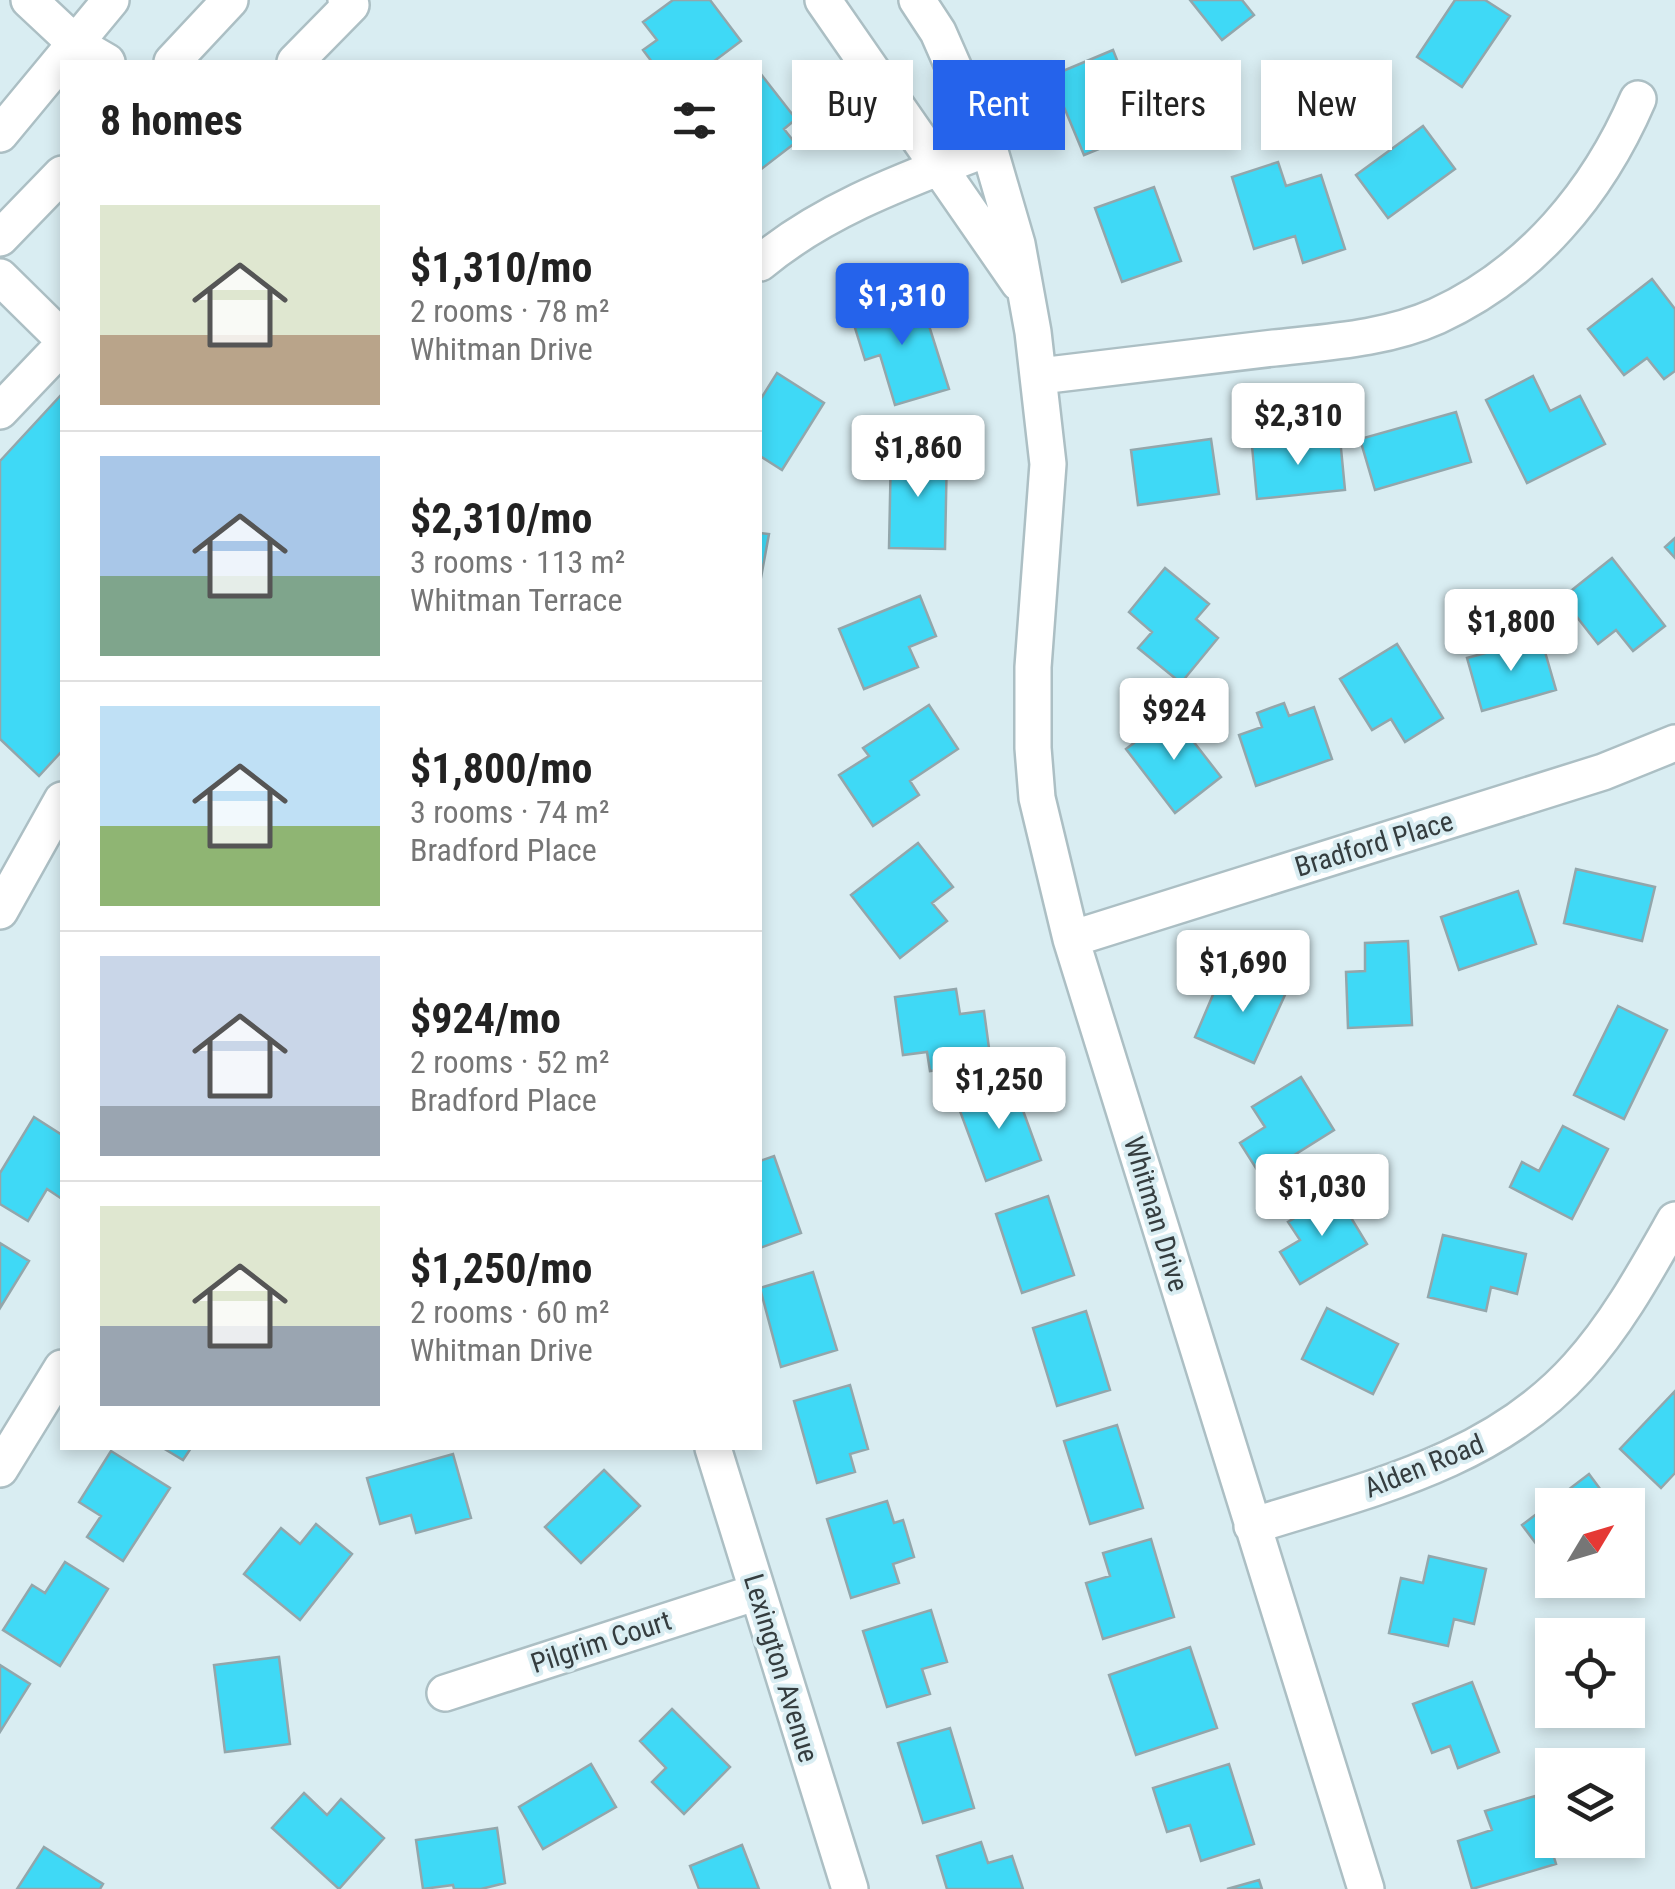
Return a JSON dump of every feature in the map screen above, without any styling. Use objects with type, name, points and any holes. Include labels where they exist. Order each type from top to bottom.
[{"type":"street","points":[[29,0],[76,44],[104,60]]},
{"type":"street","points":[[6,114],[76,44],[111,0]]},
{"type":"street","points":[[174,60],[230,0]]},
{"type":"street","points":[[297,60],[351,5],[346,0]]},
{"type":"street","name":"Whitman Drive","points":[[823,0],[1022,287]]},
{"type":"street","name":"Whitman Drive","points":[[916,0],[938,32],[950,60]]},
{"type":"street","points":[[1040,376],[1358,338],[1434,318],[1504,274],[1569,215],[1596,182],[1638,99]]},
{"type":"street","points":[[762,261],[811,224],[983,150]]},
{"type":"street","name":"Whitman Drive","points":[[989,150],[1018,244],[1022,287],[1040,376],[1048,464],[1033,667],[1037,798],[1070,940],[1366,1889]]},
{"type":"street","points":[[0,238],[60,176]]},
{"type":"street","points":[[0,277],[58,327],[0,411]]},
{"type":"street","name":"Bradford Place","points":[[1070,940],[1603,772],[1675,743]]},
{"type":"street","points":[[0,911],[60,804]]},
{"type":"street","name":"Alden Road","points":[[1252,1526],[1424,1470],[1498,1436],[1581,1365],[1624,1305],[1675,1220]]},
{"type":"street","points":[[0,1469],[60,1371]]},
{"type":"street","name":"Lexington Avenue","points":[[714,1450],[850,1889]]},
{"type":"street","name":"Pilgrim Court","points":[[445,1692],[758,1592]]},
{"type":"building","points":[[673,0],[710,0],[741,41],[716,60],[650,60],[643,50],[657,40],[643,22]]},
{"type":"building","points":[[1190,0],[1242,0],[1254,15],[1222,40]]},
{"type":"building","points":[[1455,0],[1485,0],[1510,16],[1462,87],[1417,57]]},
{"type":"building","points":[[1113,50],[1117,60],[1089,60]]},
{"type":"building","points":[[1085,62],[1085,150],[1096,150],[1084,155],[1065,110],[1065,70]]},
{"type":"building","points":[[762,76],[792,114],[792,122],[784,129],[792,145],[762,168]]},
{"type":"building","points":[[1423,126],[1455,169],[1388,218],[1356,175]]},
{"type":"building","points":[[1278,162],[1286,186],[1321,175],[1345,249],[1303,263],[1295,236],[1254,249],[1232,177]]},
{"type":"building","points":[[1154,187],[1181,261],[1122,282],[1095,208]]},
{"type":"building","points":[[1652,279],[1675,309],[1675,371],[1664,379],[1647,358],[1624,375],[1588,329]]},
{"type":"building","points":[[919,294],[949,389],[895,405],[880,355],[865,360],[851,315]]},
{"type":"building","points":[[777,373],[824,403],[782,470],[762,457],[762,397]]},
{"type":"building","points":[[1533,376],[1550,411],[1580,396],[1605,444],[1527,483],[1486,400]]},
{"type":"building","points":[[60,396],[60,753],[39,776],[0,739],[0,461]]},
{"type":"building","points":[[1456,412],[1471,462],[1375,490],[1360,439]]},
{"type":"building","points":[[1340,438],[1345,490],[1257,499],[1252,446]]},
{"type":"building","points":[[1211,439],[1219,494],[1138,505],[1131,450]]},
{"type":"building","points":[[891,451],[947,452],[945,549],[889,548]]},
{"type":"building","points":[[762,533],[769,534],[762,572]]},
{"type":"building","points":[[1675,538],[1675,558],[1665,547]]},
{"type":"building","points":[[1612,558],[1665,626],[1633,651],[1616,630],[1598,644],[1562,598]]},
{"type":"building","points":[[1165,568],[1209,604],[1196,619],[1218,638],[1181,683],[1138,648],[1152,632],[1129,612]]},
{"type":"building","points":[[920,596],[936,636],[909,647],[918,667],[864,689],[839,629]]},
{"type":"building","points":[[1541,638],[1556,690],[1482,711],[1467,658]]},
{"type":"building","points":[[1397,644],[1443,718],[1405,742],[1391,719],[1372,730],[1340,679]]},
{"type":"building","points":[[1284,703],[1289,716],[1314,707],[1332,759],[1256,786],[1239,735],[1262,727],[1257,713]]},
{"type":"building","points":[[929,705],[958,749],[910,781],[919,795],[873,826],[839,775],[869,756],[863,748]]},
{"type":"building","points":[[1172,714],[1221,777],[1175,813],[1126,749]]},
{"type":"building","points":[[918,843],[953,887],[932,903],[947,921],[900,958],[851,895]]},
{"type":"building","points":[[1576,869],[1655,887],[1642,941],[1564,923]]},
{"type":"building","points":[[1518,891],[1536,944],[1459,970],[1441,917]]},
{"type":"building","points":[[1408,941],[1412,1025],[1348,1028],[1346,972],[1365,971],[1365,943]]},
{"type":"building","points":[[1247,967],[1289,986],[1254,1063],[1195,1037],[1218,983],[1237,991]]},
{"type":"building","points":[[956,989],[960,1014],[984,1011],[991,1063],[930,1071],[927,1052],[903,1055],[895,997]]},
{"type":"building","points":[[1618,1006],[1667,1030],[1624,1119],[1574,1095]]},
{"type":"building","points":[[1301,1077],[1334,1130],[1261,1176],[1240,1143],[1265,1127],[1252,1107]]},
{"type":"building","points":[[1013,1083],[1041,1160],[986,1181],[957,1103]]},
{"type":"building","points":[[34,1117],[60,1134],[60,1198],[47,1189],[28,1221],[0,1204],[0,1173]]},
{"type":"building","points":[[1563,1126],[1608,1149],[1572,1219],[1510,1187],[1522,1162],[1539,1171]]},
{"type":"building","points":[[774,1156],[801,1233],[762,1247],[762,1160]]},
{"type":"building","points":[[1336,1193],[1367,1244],[1300,1284],[1280,1252],[1300,1240],[1288,1222]]},
{"type":"building","points":[[1048,1196],[1074,1275],[1022,1293],[996,1214]]},
{"type":"building","points":[[1443,1235],[1526,1254],[1517,1294],[1491,1287],[1486,1311],[1428,1297]]},
{"type":"building","points":[[0,1243],[29,1261],[0,1308]]},
{"type":"building","points":[[813,1272],[837,1350],[781,1367],[762,1287]]},
{"type":"building","points":[[1327,1308],[1398,1344],[1373,1394],[1302,1359]]},
{"type":"building","points":[[1086,1311],[1110,1390],[1057,1406],[1033,1328]]},
{"type":"building","points":[[850,1385],[868,1449],[850,1454],[855,1472],[817,1483],[794,1401]]},
{"type":"building","points":[[1675,1391],[1675,1473],[1661,1488],[1620,1449]]},
{"type":"building","points":[[1117,1425],[1143,1508],[1090,1524],[1064,1441]]},
{"type":"building","points":[[166,1450],[190,1450],[183,1460]]},
{"type":"building","points":[[111,1451],[170,1488],[123,1561],[87,1537],[101,1516],[79,1502]]},
{"type":"building","points":[[453,1454],[471,1518],[416,1533],[411,1515],[380,1524],[367,1478]]},
{"type":"building","points":[[604,1470],[640,1506],[581,1563],[545,1527]]},
{"type":"building","points":[[1589,1474],[1599,1488],[1571,1488]]},
{"type":"building","points":[[887,1501],[894,1523],[903,1520],[914,1557],[893,1564],[899,1583],[851,1598],[827,1519]]},
{"type":"building","points":[[1535,1515],[1535,1542],[1522,1525]]},
{"type":"building","points":[[316,1524],[352,1554],[300,1620],[244,1574],[281,1528],[300,1544]]},
{"type":"building","points":[[1151,1539],[1174,1617],[1103,1639],[1086,1583],[1110,1576],[1103,1553]]},
{"type":"building","points":[[1429,1556],[1486,1569],[1474,1624],[1454,1619],[1448,1646],[1389,1633],[1401,1578],[1423,1583]]},
{"type":"building","points":[[65,1562],[108,1589],[60,1666],[3,1630],[32,1585],[45,1593]]},
{"type":"building","points":[[931,1610],[947,1662],[922,1669],[930,1694],[887,1707],[863,1631]]},
{"type":"building","points":[[1190,1647],[1217,1728],[1136,1755],[1109,1675]]},
{"type":"building","points":[[279,1657],[290,1744],[225,1752],[214,1665]]},
{"type":"building","points":[[0,1665],[30,1684],[0,1732]]},
{"type":"building","points":[[1472,1682],[1499,1752],[1458,1768],[1450,1746],[1432,1753],[1413,1704]]},
{"type":"building","points":[[672,1709],[730,1767],[684,1814],[652,1782],[666,1768],[640,1741]]},
{"type":"building","points":[[950,1728],[974,1808],[923,1823],[898,1743]]},
{"type":"building","points":[[591,1764],[616,1807],[543,1849],[519,1807]]},
{"type":"building","points":[[1229,1764],[1254,1844],[1201,1861],[1190,1825],[1167,1832],[1153,1788]]},
{"type":"building","points":[[304,1793],[327,1815],[341,1799],[384,1838],[339,1889],[272,1828]]},
{"type":"building","points":[[1535,1796],[1535,1858],[1554,1858],[1556,1864],[1472,1889],[1458,1841],[1492,1830],[1485,1811]]},
{"type":"building","points":[[497,1828],[505,1883],[481,1889],[454,1889],[453,1885],[423,1889],[416,1840]]},
{"type":"building","points":[[981,1842],[988,1863],[1012,1856],[1023,1889],[947,1889],[937,1856]]},
{"type":"building","points":[[742,1845],[759,1889],[699,1889],[690,1866]]},
{"type":"building","points":[[44,1847],[103,1884],[100,1889],[17,1889]]},
{"type":"building","points":[[1259,1880],[1262,1889],[1227,1889]]}]
